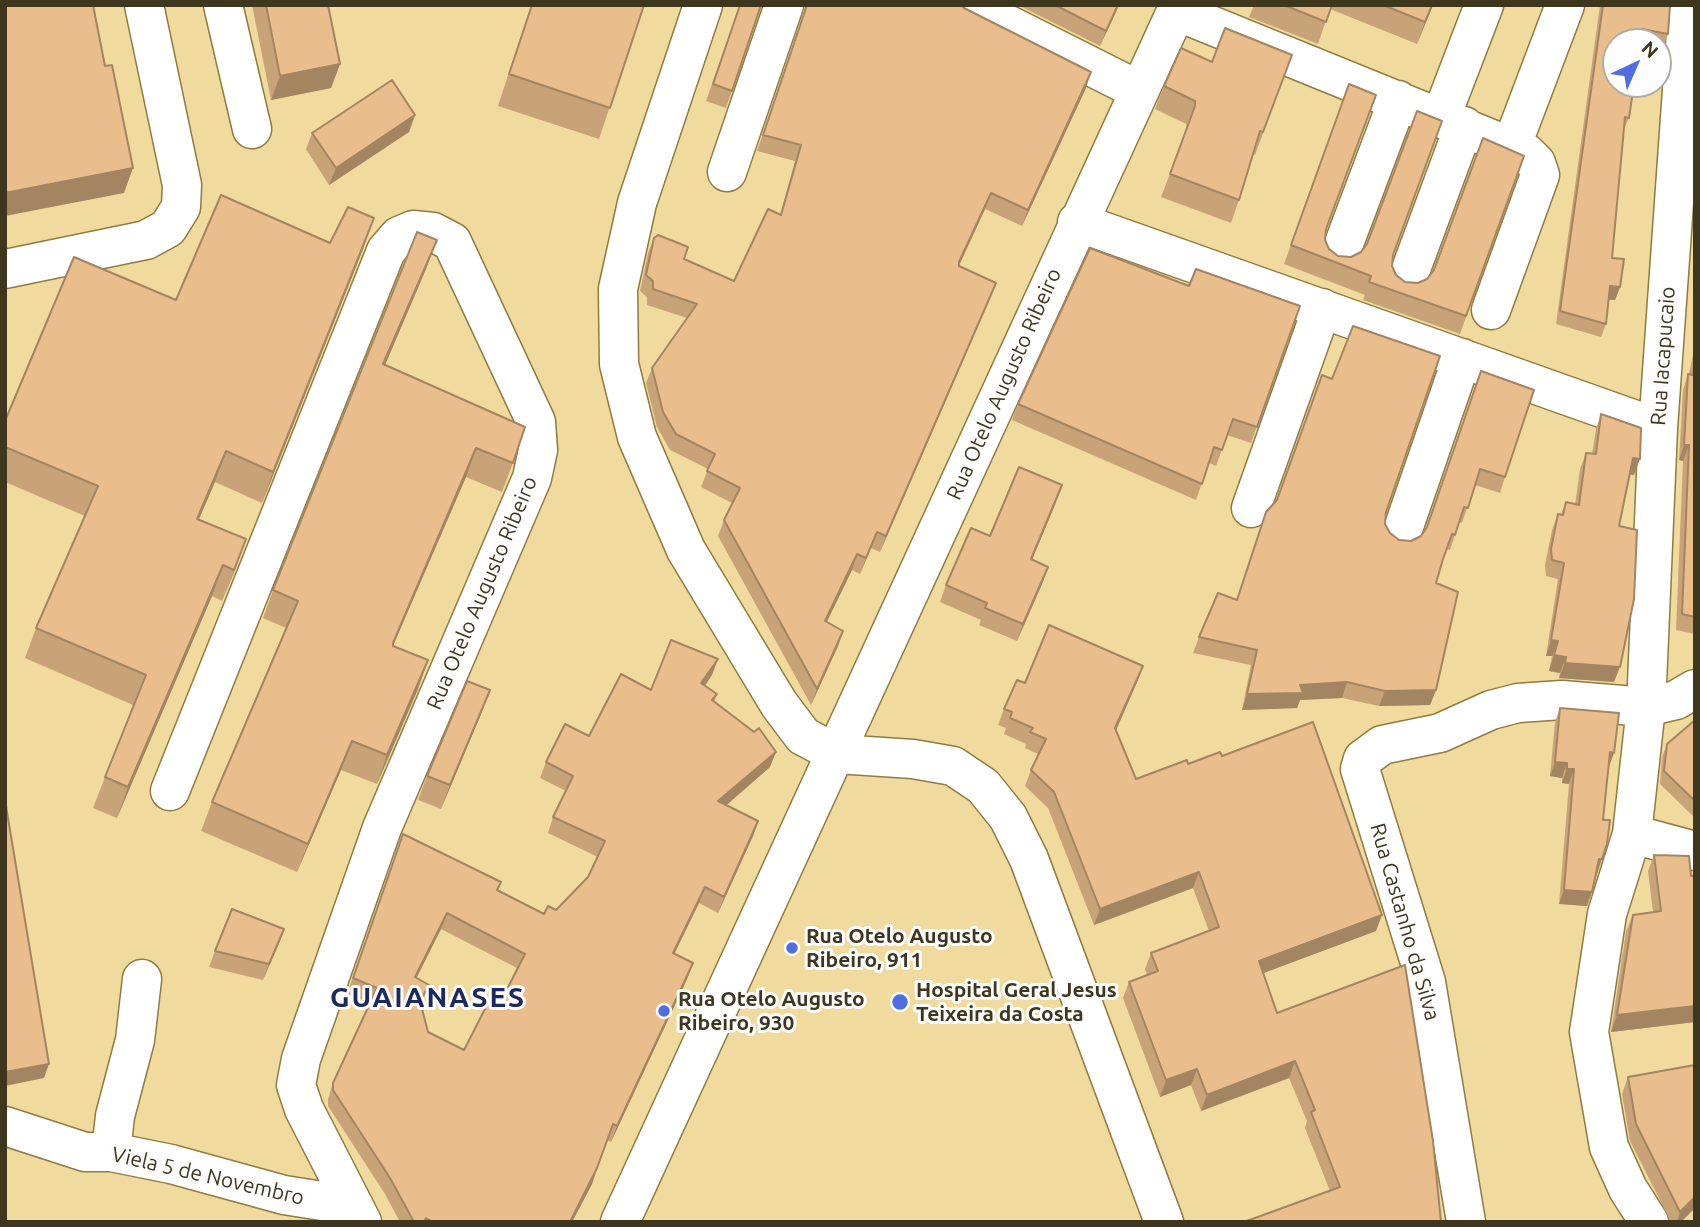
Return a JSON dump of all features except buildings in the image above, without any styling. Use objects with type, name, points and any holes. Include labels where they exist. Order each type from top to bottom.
[{"type":"street","points":[[5,270],[146,240],[168,228],[181,207],[183,185],[144,5]]},
{"type":"street","points":[[223,5],[252,130]]},
{"type":"street","points":[[703,5],[636,202],[618,289],[619,364],[637,437],[686,550],[779,704],[803,736],[837,754],[913,759],[953,766],[983,786],[1008,817],[1029,859],[1164,1222]]},
{"type":"street","points":[[727,172],[784,5]]},
{"type":"street","points":[[969,5],[1138,90]]},
{"type":"street","points":[[1407,280],[1484,5]]},
{"type":"street","points":[[1512,145],[1564,5]]},
{"type":"street","name":"Rua Iacapucaio","points":[[1649,1222],[1628,1189],[1609,1147],[1589,1032],[1607,914],[1632,834],[1646,707],[1658,428],[1688,5]]},
{"type":"street","points":[[1177,8],[1527,153],[1536,163],[1540,174],[1491,310]]},
{"type":"street","name":"Rua Otelo Augusto Ribeiro","points":[[620,1222],[1177,8]]},
{"type":"street","points":[[1340,254],[1398,100]]},
{"type":"street","points":[[1077,222],[1658,428]]},
{"type":"street","name":"Rua Otelo Augusto Ribeiro","points":[[170,791],[386,251],[399,236],[413,230],[433,232],[452,242],[536,422],[538,450],[532,478],[382,828],[300,1059],[296,1085],[304,1109],[358,1214]]},
{"type":"street","points":[[1251,508],[1322,308]]},
{"type":"street","points":[[1401,535],[1462,358]]},
{"type":"street","points":[[1646,707],[1676,701],[1695,689]]},
{"type":"street","name":"Rua Castanho da Silva","points":[[1466,1222],[1426,982],[1360,769],[1370,751],[1382,745],[1440,733],[1491,710],[1518,703],[1562,700],[1646,707]]},
{"type":"street","points":[[1632,834],[1695,851]]},
{"type":"street","points":[[111,1152],[115,1116],[135,1040],[142,979]]},
{"type":"street","name":"Viela 5 de Novembro","points":[[5,1126],[85,1152],[111,1152],[171,1164],[358,1214]]},
{"type":"place","name":"Rua Otelo Augusto Ribeiro, 911","points":[[792,948]]},
{"type":"place","name":"Hospital Geral Jesus Teixeira da Costa","points":[[900,1002]]},
{"type":"place","name":"Rua Otelo Augusto Ribeiro, 930","points":[[664,1011]]},
{"type":"district","name":"GUAIANASES","points":[[428,998]]}]
